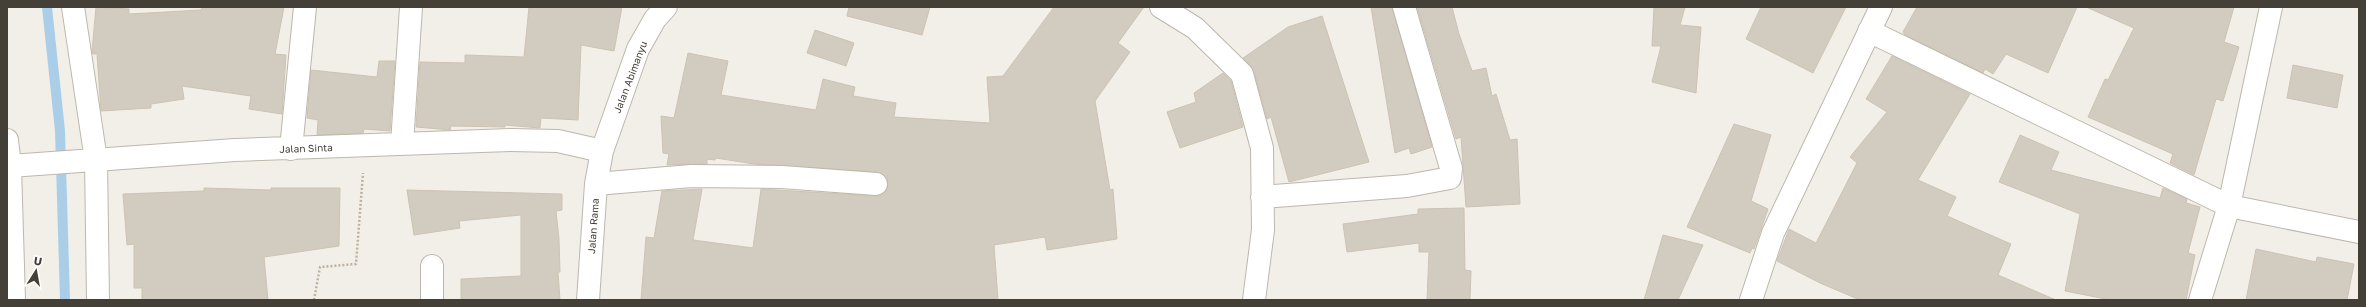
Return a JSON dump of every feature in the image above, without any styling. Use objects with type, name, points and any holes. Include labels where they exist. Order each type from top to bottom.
[{"type":"street","points":[[73,7],[88,161],[98,300]]},
{"type":"street","points":[[291,149],[305,7]]},
{"type":"street","points":[[402,144],[411,7]]},
{"type":"street","name":"Jalan Abimanyu","points":[[602,151],[638,49],[655,19],[665,7]]},
{"type":"street","points":[[1161,7],[1195,28],[1242,74],[1262,148],[1263,230],[1254,300]]},
{"type":"street","points":[[1262,198],[1407,186],[1450,178],[1452,168],[1404,7]]},
{"type":"street","points":[[1751,300],[1773,233],[1881,7]]},
{"type":"street","points":[[2200,300],[2229,206],[2271,7]]},
{"type":"street","points":[[1870,31],[2229,206],[2359,232]]},
{"type":"street","points":[[7,140],[10,166],[14,300]]},
{"type":"street","name":"Jalan Sinta","points":[[10,166],[235,150],[511,140],[558,141],[602,151]]},
{"type":"street","name":"Jalan Rama","points":[[588,300],[596,184],[602,151]]},
{"type":"street","points":[[596,184],[691,176],[782,177],[876,184]]},
{"type":"street","points":[[432,266],[432,300]]},
{"type":"path","points":[[314,300],[320,267],[356,264],[366,146]]},
{"type":"building","points":[[96,7],[129,9],[129,14],[201,10],[202,7],[284,7],[275,54],[286,55],[282,114],[249,109],[251,96],[182,86],[184,99],[151,104],[151,108],[101,111],[97,54],[93,54],[92,52]]},
{"type":"building","points":[[529,7],[622,7],[614,51],[581,45],[578,120],[541,118],[540,128],[505,125],[505,127],[451,126],[450,130],[416,127],[420,62],[465,63],[465,55],[524,57]]},
{"type":"building","points":[[849,7],[930,7],[922,35],[847,16]]},
{"type":"building","points":[[1054,7],[1144,7],[1118,43],[1130,52],[1095,101],[1110,190],[1113,189],[1117,239],[1047,250],[1045,237],[994,245],[998,300],[641,300],[646,237],[654,238],[662,191],[702,189],[693,240],[753,248],[761,189],[875,196],[882,195],[888,185],[887,178],[877,172],[754,164],[716,158],[715,160],[707,159],[707,164],[667,165],[669,154],[663,153],[661,116],[674,118],[688,53],[728,61],[721,95],[816,110],[823,79],[855,87],[853,96],[896,103],[894,117],[990,123],[987,77],[1003,76]]},
{"type":"building","points":[[1371,7],[1392,7],[1432,147],[1411,154],[1409,148],[1395,153]]},
{"type":"building","points":[[1417,7],[1452,7],[1459,34],[1472,71],[1486,68],[1492,96],[1496,94],[1510,140],[1517,139],[1520,204],[1466,207],[1461,137],[1456,139]]},
{"type":"building","points":[[1654,7],[1685,7],[1680,25],[1701,27],[1696,93],[1652,82],[1661,46],[1652,46]]},
{"type":"building","points":[[1761,7],[1846,7],[1813,73],[1746,39]]},
{"type":"building","points":[[1917,7],[2077,7],[2048,73],[2006,54],[1993,74],[1985,69],[1983,73],[1905,35],[1903,32]]},
{"type":"building","points":[[2086,7],[2234,7],[2224,42],[2239,47],[2223,101],[2216,99],[2194,175],[2170,163],[2173,154],[2088,117],[2105,79],[2108,80],[2134,28]]},
{"type":"building","points":[[1322,16],[1369,162],[1289,182],[1271,117],[1267,119],[1254,71],[1243,58],[1288,27]]},
{"type":"building","points":[[815,30],[854,43],[846,66],[807,53]]},
{"type":"building","points":[[1892,56],[1970,94],[1918,180],[1956,197],[1947,216],[2011,244],[1998,275],[2056,300],[1860,300],[1820,283],[1777,261],[1789,229],[1816,243],[1857,163],[1850,157],[1887,112],[1866,99]]},
{"type":"building","points":[[379,61],[395,61],[390,131],[364,129],[363,133],[317,135],[318,120],[307,118],[311,70],[377,77]]},
{"type":"building","points":[[2293,65],[2343,75],[2337,108],[2287,98]]},
{"type":"building","points":[[1223,73],[1231,81],[1243,127],[1180,148],[1167,112],[1196,102],[1194,93]]},
{"type":"building","points":[[1734,124],[1771,135],[1751,201],[1768,209],[1754,249],[1752,248],[1750,253],[1687,227]]},
{"type":"building","points":[[2020,135],[2059,152],[2051,170],[2160,198],[2163,188],[2187,199],[2186,203],[2200,207],[2188,253],[2195,255],[2186,300],[2111,300],[2065,291],[2080,214],[1999,182]]},
{"type":"building","points":[[204,188],[271,190],[271,188],[340,188],[339,246],[264,257],[268,300],[142,300],[142,288],[134,288],[134,244],[127,245],[123,194],[204,191]]},
{"type":"building","points":[[407,190],[562,194],[562,210],[556,211],[559,239],[560,272],[558,272],[560,300],[461,300],[461,279],[521,276],[521,215],[459,221],[460,228],[414,235]]},
{"type":"building","points":[[1464,208],[1465,270],[1471,271],[1470,300],[1427,300],[1429,252],[1419,252],[1419,243],[1347,252],[1343,224],[1418,214],[1418,209]]},
{"type":"building","points":[[1663,235],[1703,245],[1678,300],[1644,300]]},
{"type":"building","points":[[2256,249],[2316,262],[2317,257],[2354,264],[2347,300],[2246,300]]},
{"type":"waterway","points":[[47,7],[60,131],[65,300]]}]
